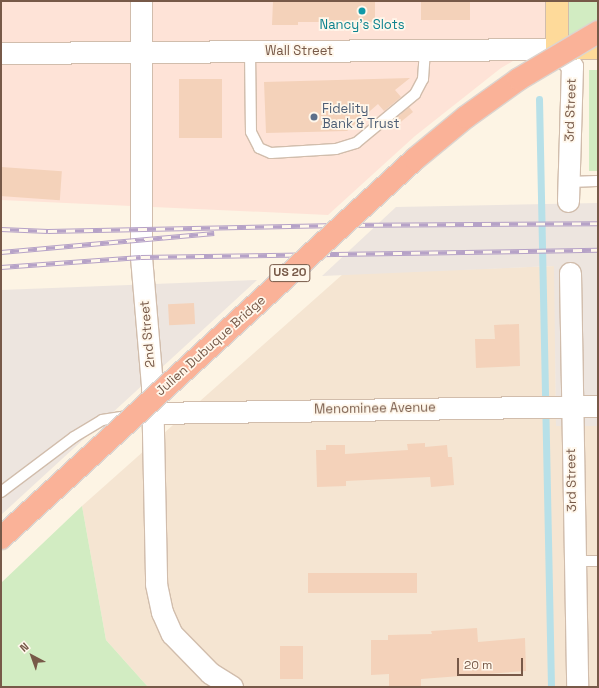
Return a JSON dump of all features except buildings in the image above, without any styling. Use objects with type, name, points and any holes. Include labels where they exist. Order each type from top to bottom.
[{"type":"highway","name":"Julien Dubuque Bridge","points":[[1,538],[415,159],[466,117],[519,78],[598,32]]},
{"type":"main road","points":[[557,1],[557,49]]},
{"type":"main road","name":"Wall Street","points":[[557,49],[598,48]]},
{"type":"street","name":"2nd Street","points":[[141,1],[141,257],[152,385],[156,584],[162,612],[172,634],[210,673],[232,687]]},
{"type":"street","name":"Wall Street","points":[[1,53],[557,49]]},
{"type":"street","name":"3rd Street","points":[[557,49],[572,66],[568,192]]},
{"type":"street","name":"3rd Street","points":[[570,273],[564,406],[573,562],[577,687]]},
{"type":"street","name":"Menominee Avenue","points":[[152,413],[598,406]]},
{"type":"lane","points":[[250,51],[251,132],[259,148],[271,153],[336,149],[356,143],[415,94],[423,79],[425,50]]},
{"type":"lane","points":[[568,192],[598,181]]},
{"type":"lane","points":[[1,492],[74,437],[102,420],[152,413]]},
{"type":"lane","points":[[573,562],[598,561]]},
{"type":"shaded area","points":[[1,1],[559,1],[557,35],[501,68],[415,136],[328,215],[1,200]]},
{"type":"shaded area","points":[[598,203],[598,426],[556,426],[554,266],[322,276],[396,207]]},
{"type":"shaded area","points":[[555,266],[556,426],[598,426],[598,687],[148,687],[106,640],[82,506],[343,274]]},
{"type":"shaded area","points":[[257,280],[1,515],[1,290]]},
{"type":"green space","points":[[561,1],[598,1],[598,42],[561,42]]},
{"type":"green space","points":[[589,70],[598,70],[598,171],[589,171]]},
{"type":"green space","points":[[82,506],[106,640],[148,687],[1,687],[1,583]]},
{"type":"waterway","points":[[539,99],[551,687]]},
{"type":"railway","points":[[1,229],[48,231],[338,225],[598,223]]},
{"type":"railway","points":[[1,252],[214,233]]},
{"type":"railway","points":[[1,267],[141,257],[598,250]]},
{"type":"place","name":"Nancy's Slots","points":[[362,11]]},
{"type":"place","name":"Fidelity Bank & Trust","points":[[314,117]]}]
